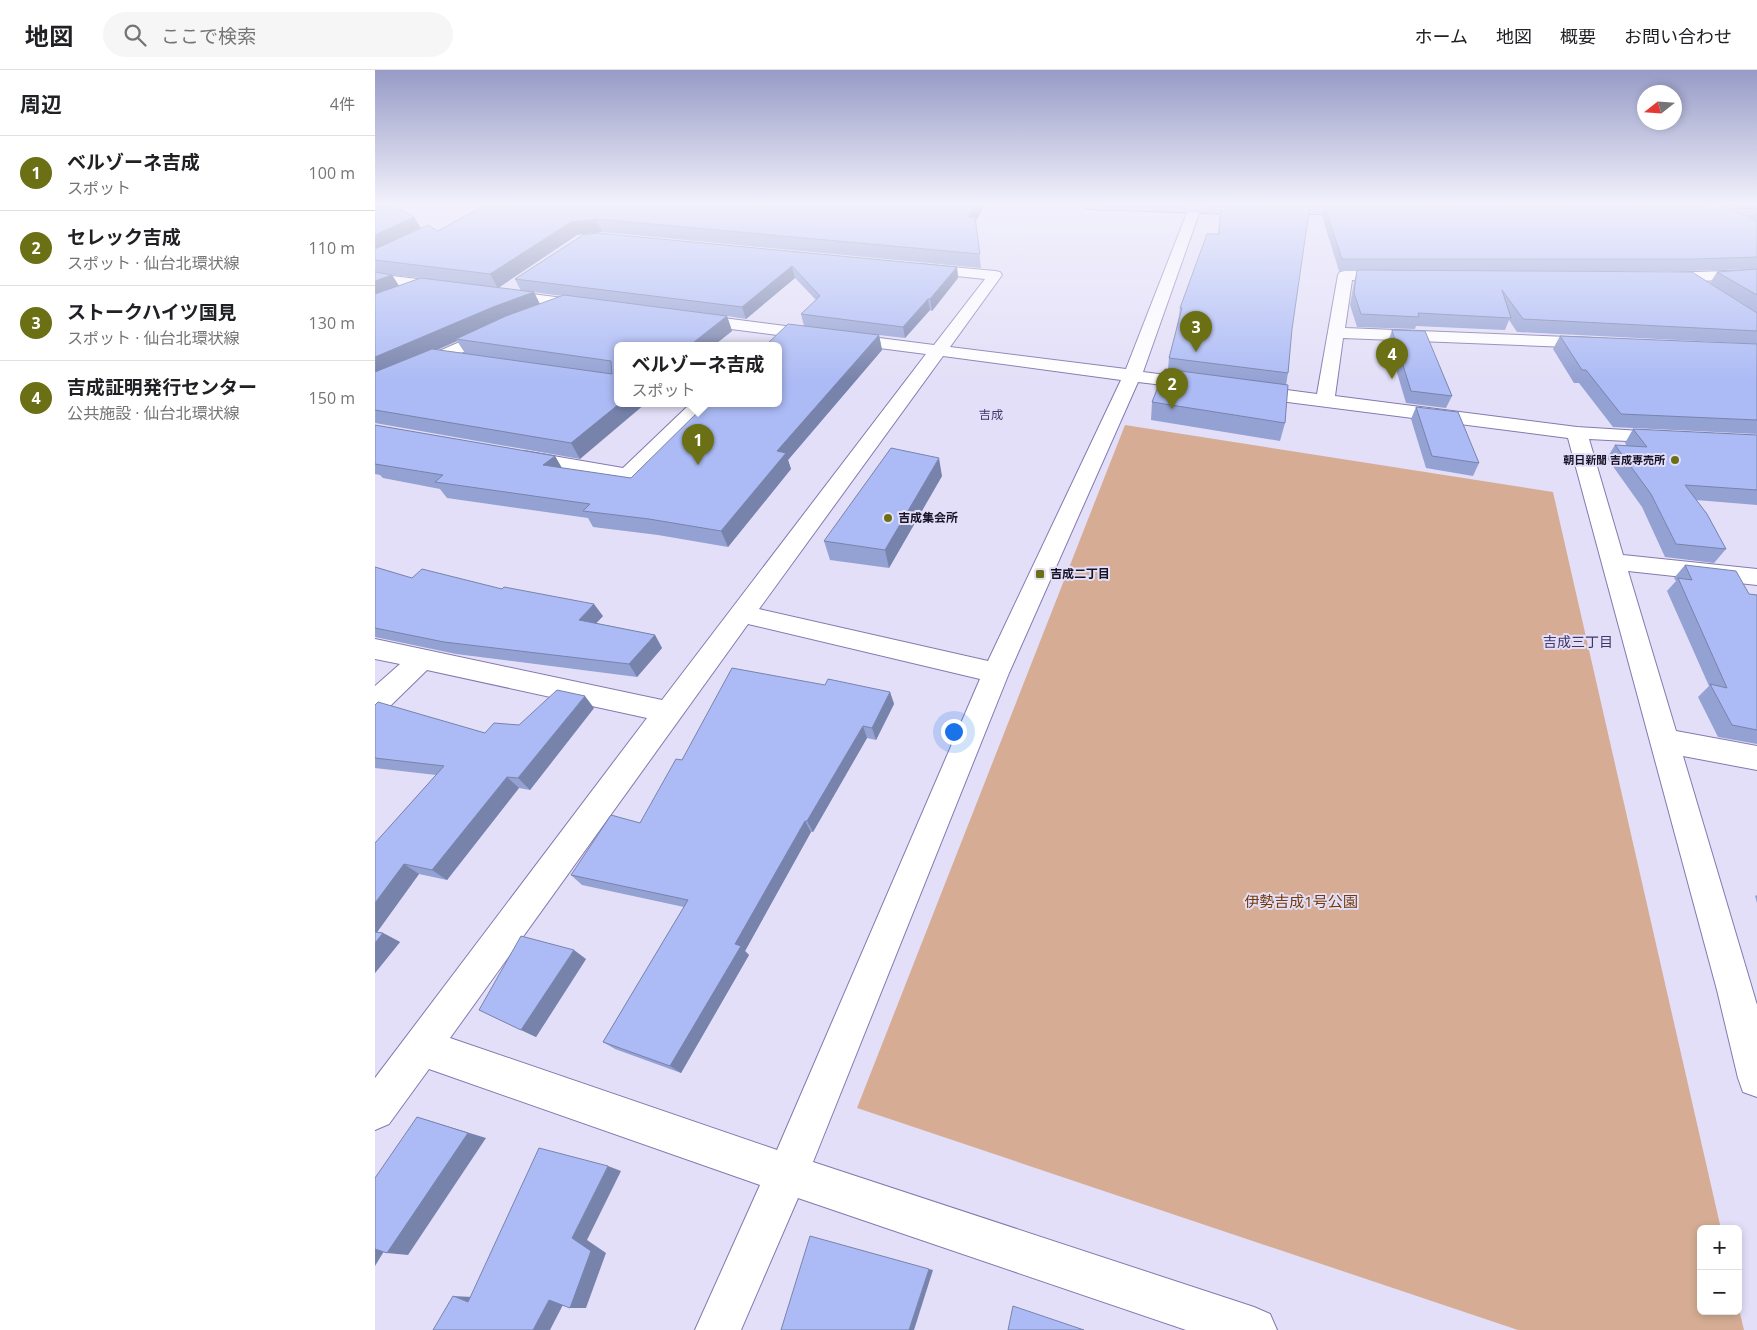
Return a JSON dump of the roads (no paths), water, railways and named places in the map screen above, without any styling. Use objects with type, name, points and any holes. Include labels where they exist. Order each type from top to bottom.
[{"type":"street","points":[[718,1330],[787,1174],[996,673],[1132,376],[1174,264]]},
{"type":"street","points":[[375,1110],[668,712],[995,275],[907,267]]},
{"type":"street","points":[[1648,278],[1757,274]]},
{"type":"street","points":[[1325,400],[1345,275],[1412,276]]},
{"type":"street","points":[[1688,278],[1711,293]]},
{"type":"street","points":[[375,279],[455,289]]},
{"type":"street","points":[[501,295],[517,284]]},
{"type":"street","points":[[401,296],[428,286]]},
{"type":"street","points":[[482,292],[600,307]]},
{"type":"street","points":[[535,316],[570,304]]},
{"type":"street","points":[[679,317],[1577,433],[1681,438]]},
{"type":"street","points":[[375,386],[508,326]]},
{"type":"street","points":[[765,342],[778,329]]},
{"type":"street","points":[[1336,333],[1610,344]]},
{"type":"street","points":[[439,357],[468,361]]},
{"type":"street","points":[[501,453],[628,475],[698,407]]},
{"type":"street","points":[[1577,433],[1665,741],[1746,993],[1757,1078]]},
{"type":"street","points":[[1613,562],[1757,577]]},
{"type":"street","points":[[741,614],[996,673]]},
{"type":"street","points":[[375,649],[668,712]]},
{"type":"street","points":[[375,702],[422,659]]},
{"type":"street","points":[[1665,741],[1757,758]]},
{"type":"street","points":[[421,1047],[1233,1326]]},
{"type":"place","name":"ストークハイツ国見","points":[[1196,352]]},
{"type":"place","name":"吉成証明発行センター","points":[[1392,379]]},
{"type":"place","name":"セレック吉成","points":[[1172,409]]},
{"type":"place","name":"朝日新聞 吉成専売所","points":[[1675,460]]},
{"type":"place","name":"ベルゾーネ吉成","points":[[698,465]]},
{"type":"place","name":"吉成集会所","points":[[888,518]]},
{"type":"place","name":"吉成二丁目","points":[[1040,574]]},
{"type":"district","name":"吉成","points":[[991,415]]},
{"type":"district","name":"吉成三丁目","points":[[1578,642]]},
{"type":"park label","name":"伊勢吉成1号公園","points":[[1301,902]]}]
